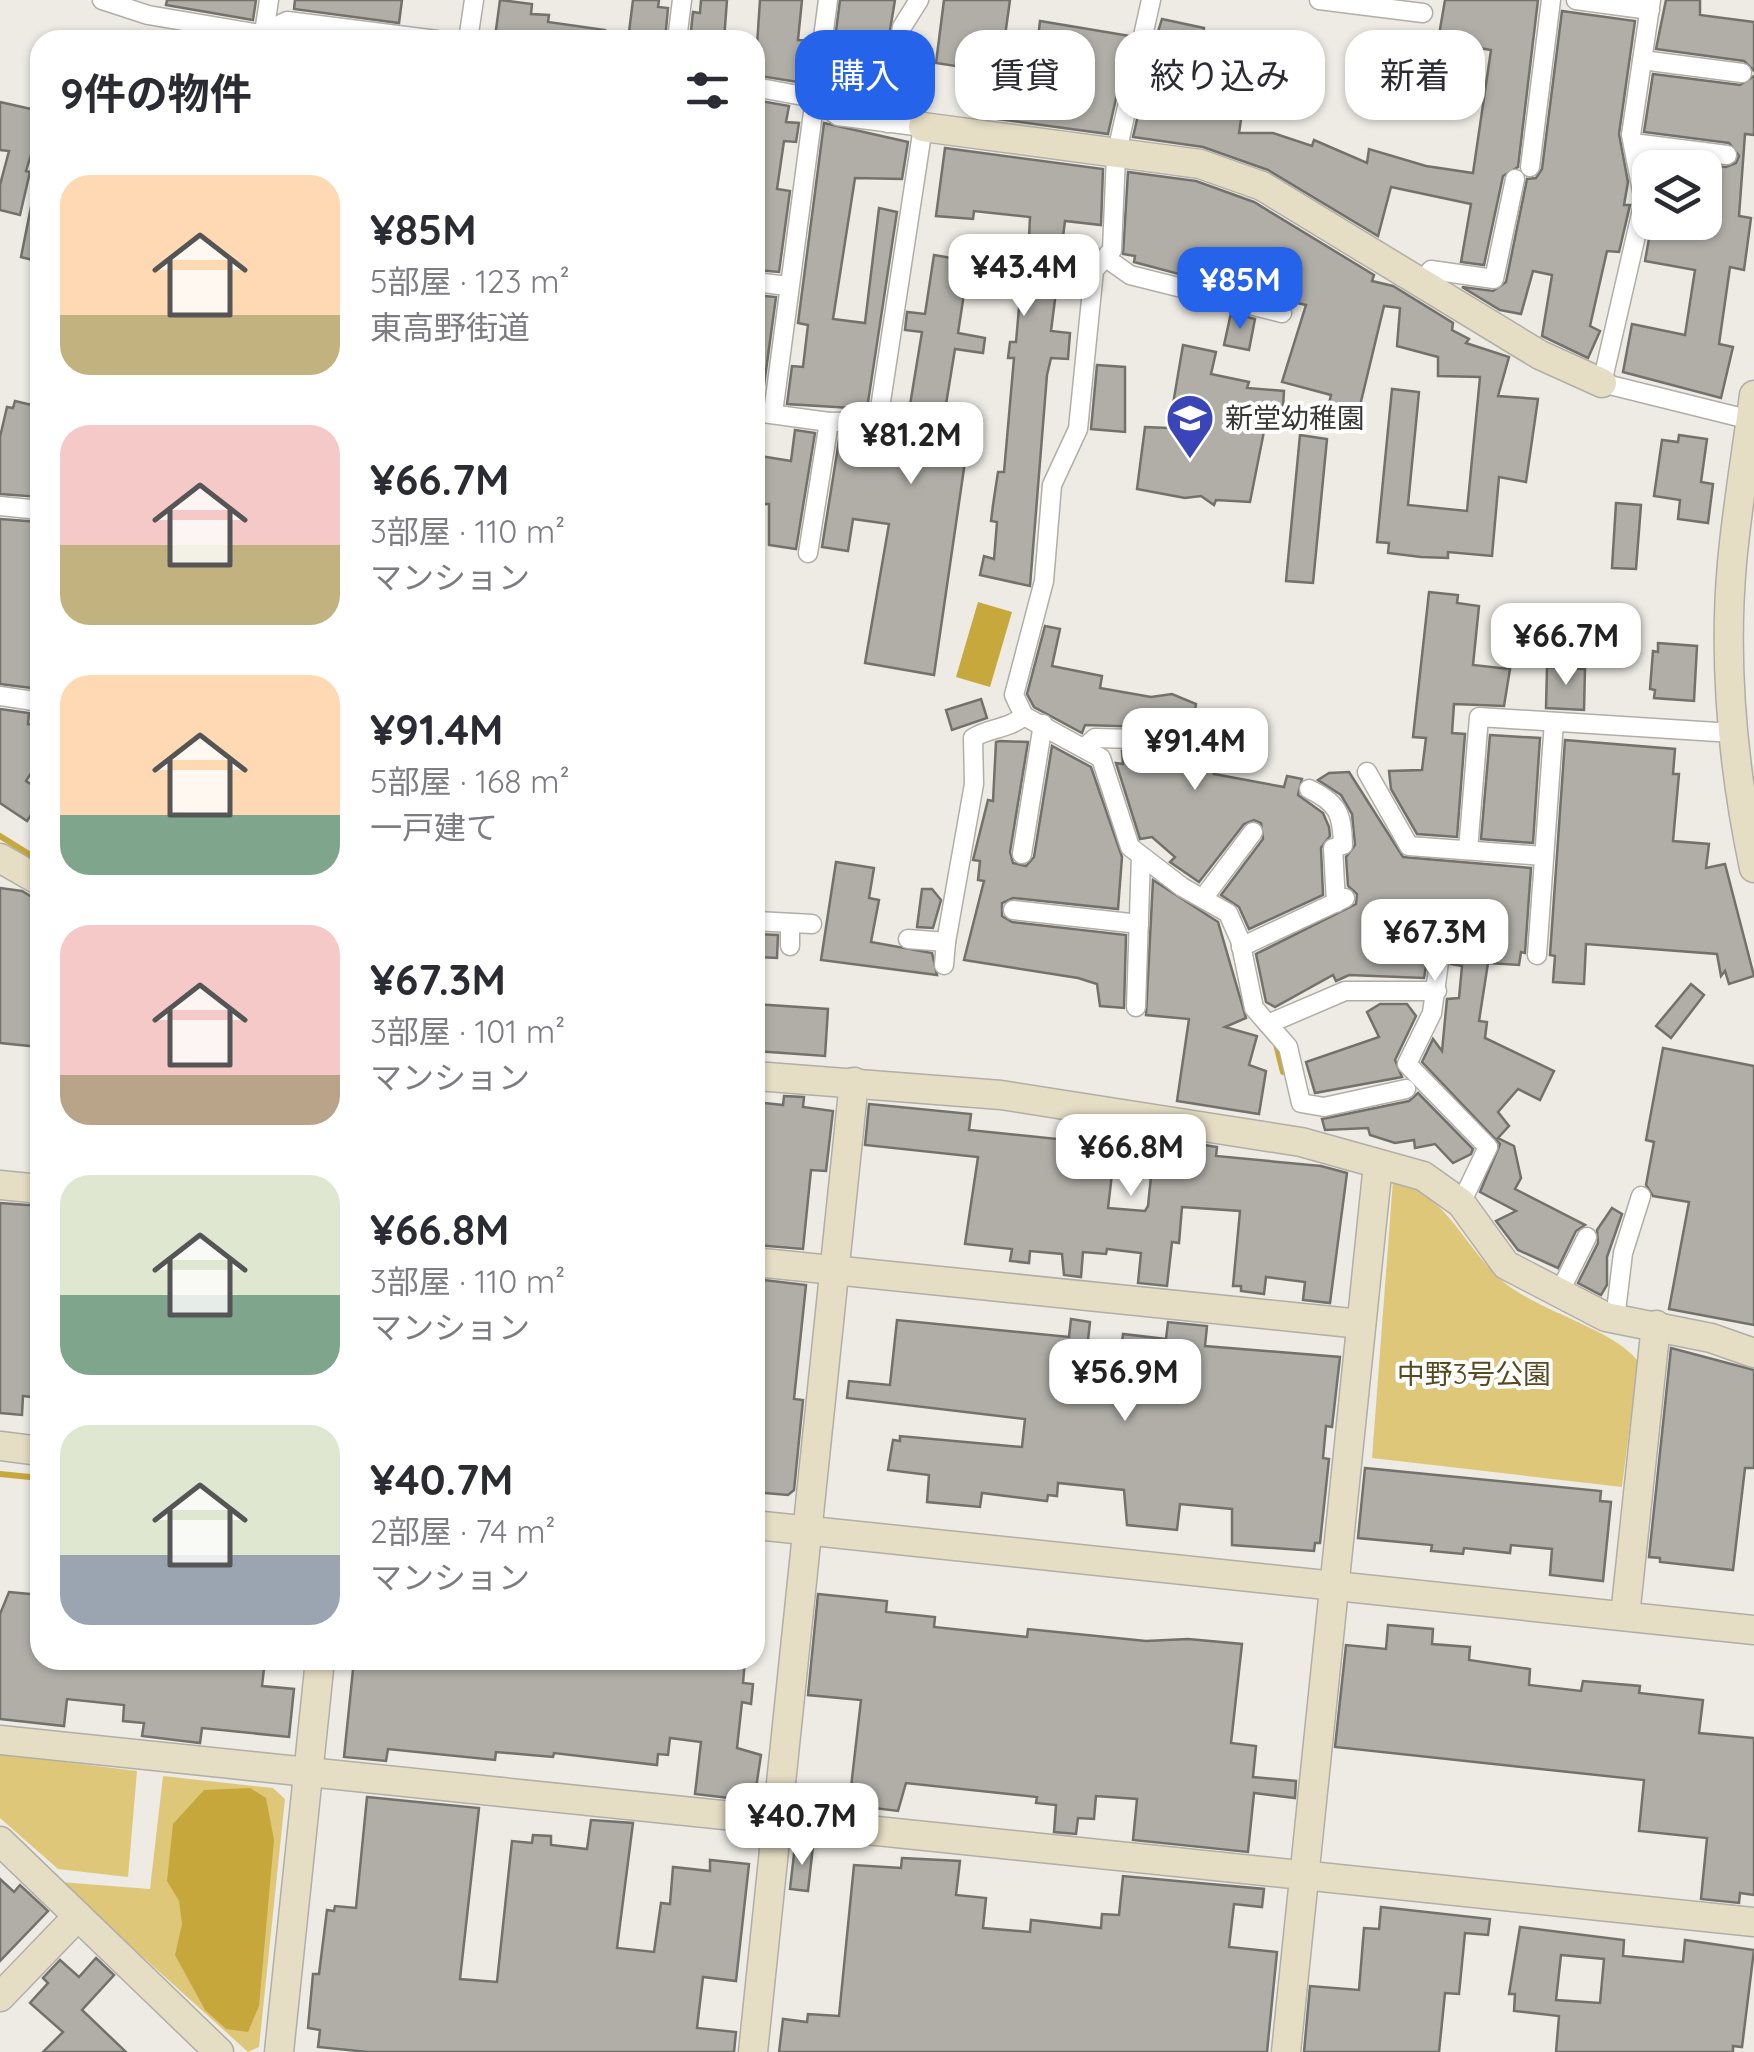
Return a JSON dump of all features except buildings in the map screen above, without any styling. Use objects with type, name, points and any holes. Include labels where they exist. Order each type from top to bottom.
[{"type":"street","points":[[102,0],[160,9],[241,30]]},
{"type":"street","points":[[265,30],[269,0]]},
{"type":"street","points":[[470,30],[474,0]]},
{"type":"street","points":[[678,30],[682,0]]},
{"type":"street","points":[[824,30],[828,0]]},
{"type":"street","points":[[888,122],[902,27],[919,0]]},
{"type":"street","points":[[1151,0],[1118,150],[1112,250],[1094,270],[1078,429],[1052,484],[1044,581],[1016,674],[1014,696],[1024,716],[1101,758],[1124,832],[1141,856],[1228,913],[1241,947],[1246,985],[1254,1008],[1288,1047],[1302,1103],[1324,1107],[1406,1090]]},
{"type":"street","points":[[1320,0],[1423,14]]},
{"type":"street","points":[[1421,282],[1432,270],[1494,279],[1522,173],[1551,0]]},
{"type":"street","points":[[1576,0],[1651,5],[1633,143],[1644,200],[1602,383]]},
{"type":"street","points":[[274,30],[288,21],[358,30]]},
{"type":"street","points":[[1642,60],[1742,73]]},
{"type":"street","points":[[765,90],[795,95]]},
{"type":"street","points":[[765,407],[788,286],[811,120]]},
{"type":"street","points":[[871,120],[1200,164],[1262,186],[1586,380],[1753,412],[1732,563],[1732,734],[1754,868]]},
{"type":"street","points":[[765,412],[829,422],[878,421],[924,127]]},
{"type":"street","points":[[1633,143],[1728,155]]},
{"type":"street","points":[[1106,258],[1130,275],[1282,313]]},
{"type":"street","points":[[765,283],[788,286]]},
{"type":"street","points":[[808,553],[829,422]]},
{"type":"street","points":[[0,506],[30,509]]},
{"type":"street","points":[[0,696],[30,700]]},
{"type":"street","points":[[944,965],[982,785],[973,738],[984,731],[1009,728],[1024,716]]},
{"type":"street","points":[[1468,850],[1480,716],[1732,734]]},
{"type":"street","points":[[1537,955],[1554,722]]},
{"type":"street","points":[[1022,854],[1043,724]]},
{"type":"street","points":[[1085,746],[1094,738],[1177,740]]},
{"type":"street","points":[[1367,772],[1409,846],[1544,856]]},
{"type":"street","points":[[1241,947],[1340,900],[1334,848],[1343,845],[1342,817],[1337,805],[1309,789]]},
{"type":"street","points":[[1204,897],[1253,832]]},
{"type":"street","points":[[1136,1007],[1141,856]]},
{"type":"street","points":[[0,858],[30,875]]},
{"type":"street","points":[[1012,910],[1138,924]]},
{"type":"street","points":[[765,922],[812,924]]},
{"type":"street","points":[[790,923],[790,946]]},
{"type":"street","points":[[1444,926],[1437,991],[1406,1064],[1488,1147],[1461,1203]]},
{"type":"street","points":[[908,939],[946,942]]},
{"type":"street","points":[[1268,1024],[1346,991],[1437,991]]},
{"type":"street","points":[[765,1077],[1039,1101],[1301,1142],[1422,1176],[1461,1203],[1506,1265],[1558,1295],[1615,1319],[1656,1325],[1754,1353]]},
{"type":"street","points":[[753,2052],[854,1082]]},
{"type":"street","points":[[1286,2052],[1378,1164]]},
{"type":"street","points":[[0,1185],[30,1188]]},
{"type":"street","points":[[1615,1319],[1623,1254],[1641,1196]]},
{"type":"street","points":[[1558,1295],[1588,1237]]},
{"type":"street","points":[[765,1263],[1361,1324]]},
{"type":"street","points":[[1625,1616],[1656,1325]]},
{"type":"street","points":[[0,1446],[30,1449]]},
{"type":"street","points":[[765,1525],[1754,1630]]},
{"type":"street","points":[[279,2052],[319,1670]]},
{"type":"street","points":[[0,1740],[1754,1922]]},
{"type":"street","points":[[0,1841],[219,2052]]},
{"type":"street","points":[[0,1997],[78,1916]]},
{"type":"green space","name":"中野3号公園","points":[[1393,1180],[1412,1187],[1440,1208],[1486,1264],[1514,1290],[1609,1338],[1638,1361],[1622,1487],[1372,1458]]},
{"type":"green space","points":[[0,1754],[137,1771],[128,1877],[58,1869],[0,1818]]},
{"type":"green space","points":[[163,1776],[273,1788],[285,1799],[259,2047],[248,2052],[60,1882],[150,1889]]},
{"type":"shaded area","points":[[978,602],[1012,612],[990,687],[956,677]]},
{"type":"shaded area","points":[[250,1788],[266,1798],[274,1840],[259,2006],[248,2032],[226,2029],[205,2010],[175,1955],[182,1924],[179,1901],[167,1881],[173,1824],[204,1790]]},
{"type":"waterway","points":[[1112,814],[1123,849]]},
{"type":"waterway","points":[[0,836],[30,855]]},
{"type":"waterway","points":[[1276,1044],[1283,1072]]},
{"type":"waterway","points":[[0,1474],[30,1477]]},
{"type":"place","name":"新堂幼稚園","points":[[1190,460]]}]
